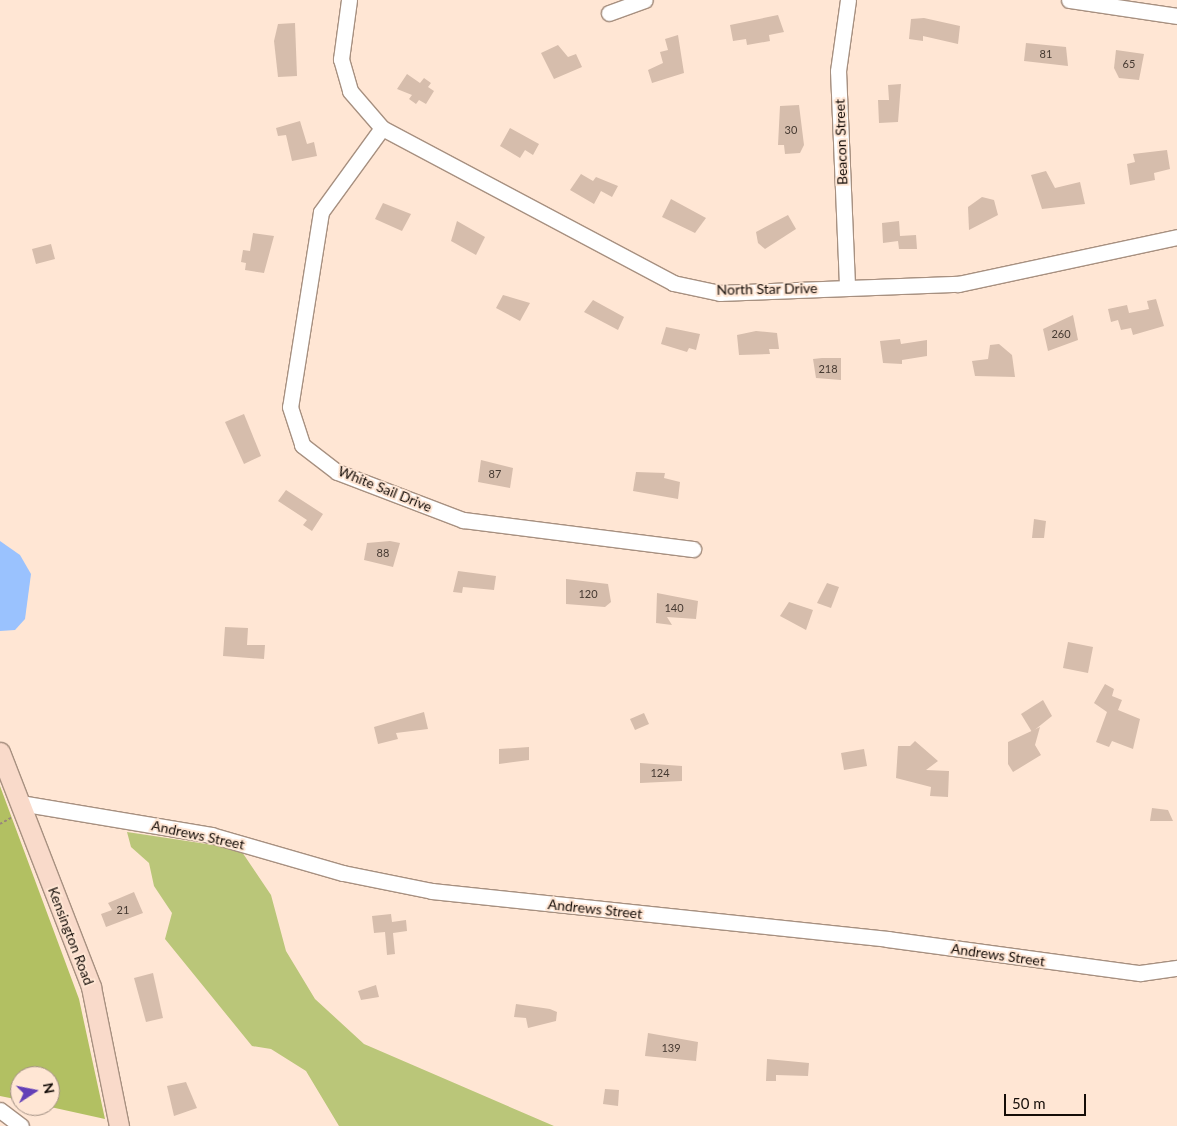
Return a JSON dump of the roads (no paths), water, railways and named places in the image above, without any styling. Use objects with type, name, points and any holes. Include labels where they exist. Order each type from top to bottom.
[{"type":"main road","name":"Kensington Road","points":[[0,752],[91,987],[120,1126]]},
{"type":"street","name":"North Star Drive","points":[[349,0],[341,59],[350,91],[382,128],[673,283],[720,293],[847,285],[958,284],[1177,237]]},
{"type":"street","points":[[610,13],[645,0]]},
{"type":"street","name":"Beacon Street","points":[[847,285],[838,71],[848,0]]},
{"type":"street","points":[[1069,0],[1177,16]]},
{"type":"street","name":"White Sail Drive","points":[[382,128],[321,212],[290,407],[302,445],[337,472],[464,520],[693,548]]},
{"type":"street","name":"Andrews Street","points":[[20,804],[211,835],[343,873],[432,891],[887,939],[1140,973],[1177,968]]},
{"type":"street","points":[[0,1110],[21,1126]]},
{"type":"water","points":[[0,541],[20,555],[31,574],[25,619],[15,630],[0,631]]}]
